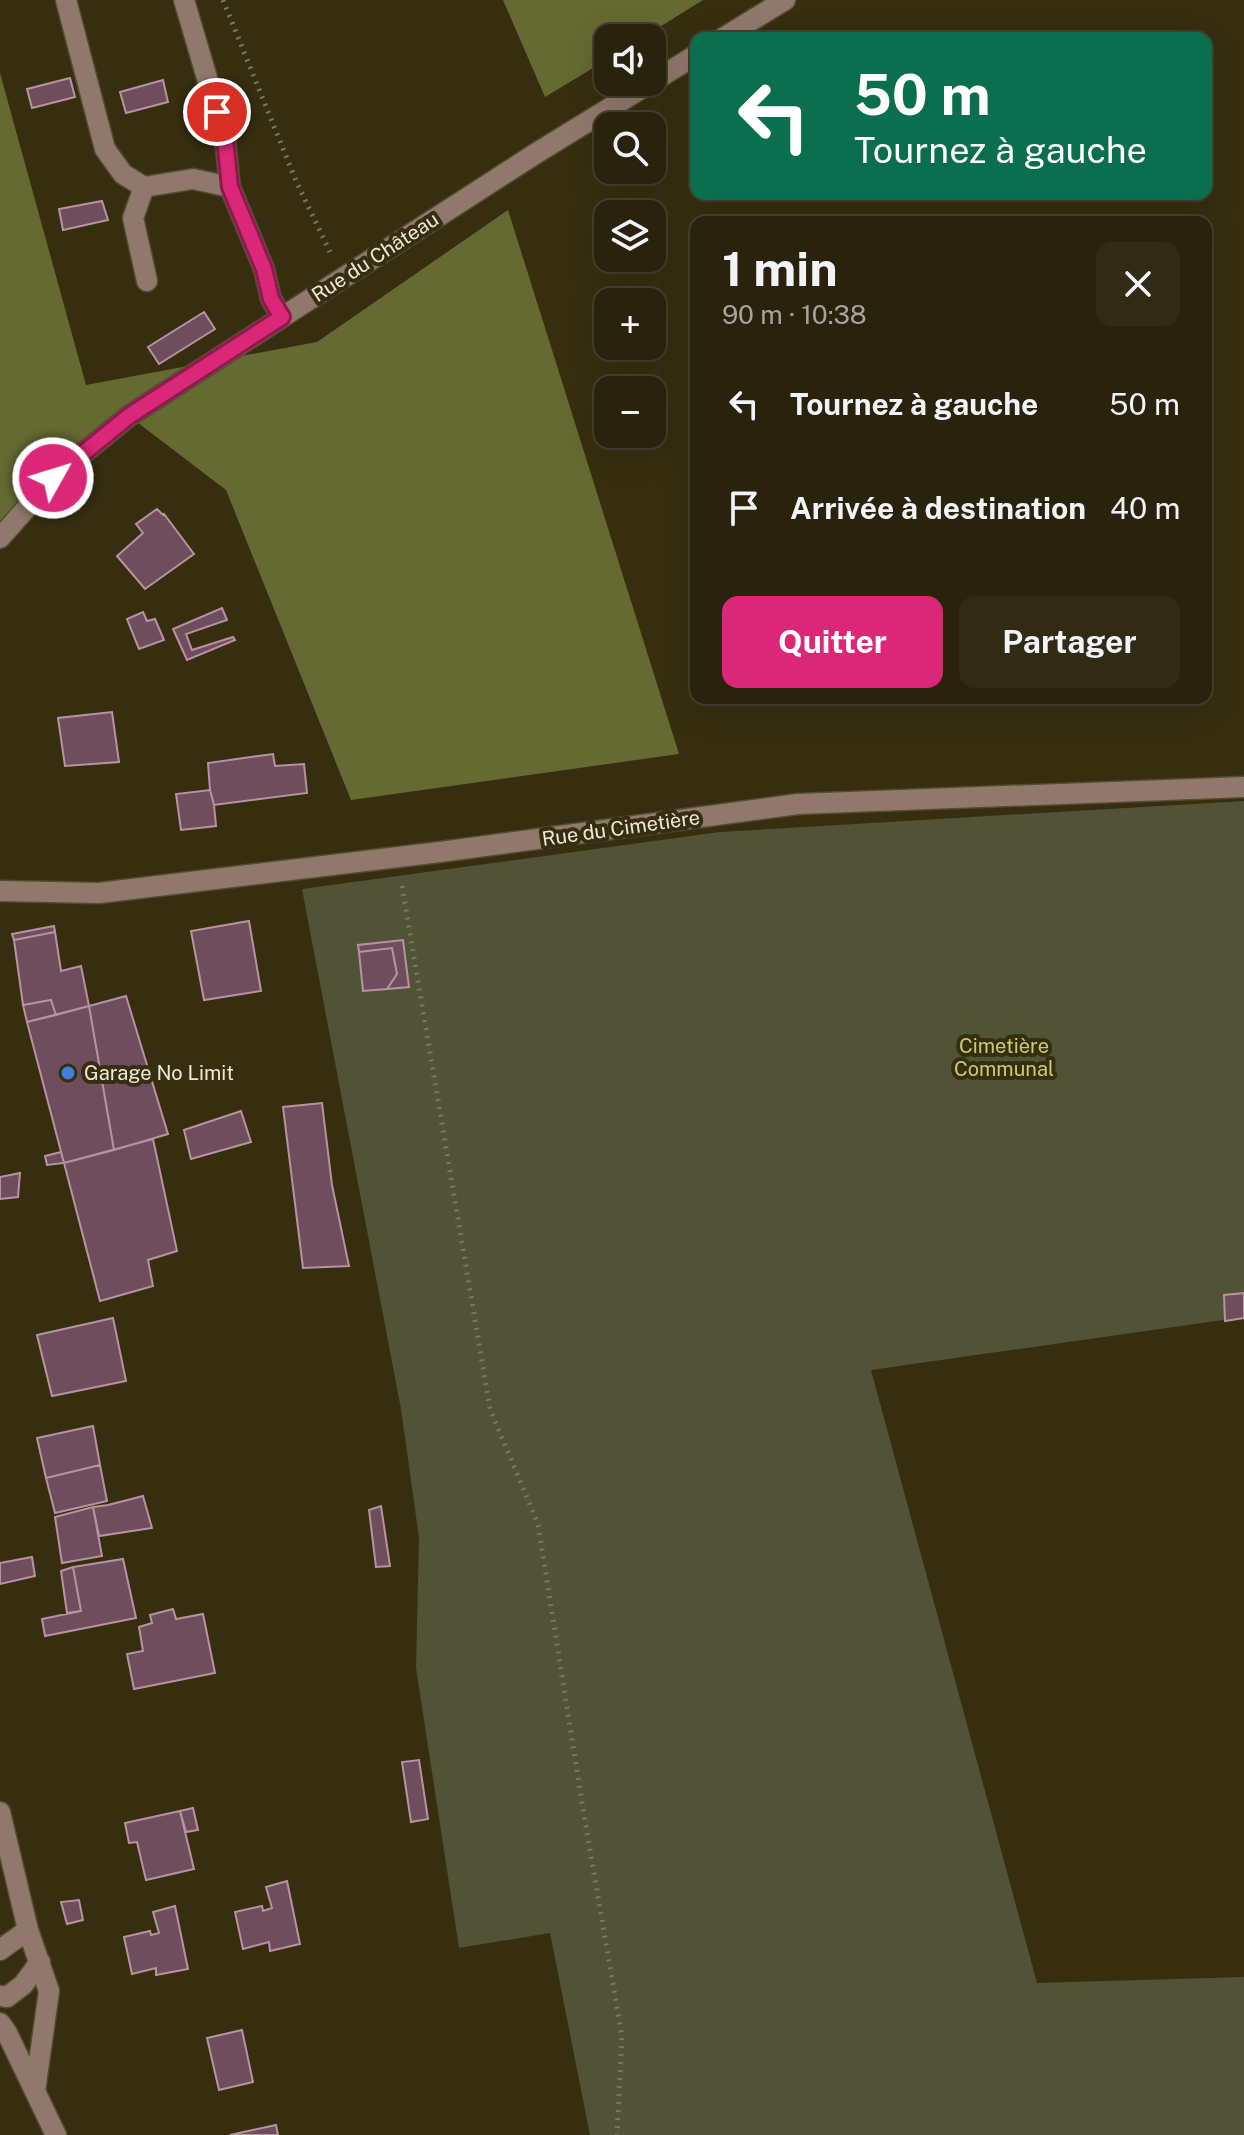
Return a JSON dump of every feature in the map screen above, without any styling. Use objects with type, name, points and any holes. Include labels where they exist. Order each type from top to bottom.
[{"type":"street","points":[[66,0],[105,149],[123,174],[144,187],[193,179],[230,187]]},
{"type":"street","points":[[184,0],[225,139],[230,187],[264,269],[271,299],[282,317]]},
{"type":"street","points":[[733,32],[785,0]]},
{"type":"street","name":"Rue du Château","points":[[666,73],[690,59]]},
{"type":"street","name":"Rue du Château","points":[[0,538],[53,478],[129,416],[629,96]]},
{"type":"street","points":[[144,187],[133,218],[147,281]]},
{"type":"street","name":"Rue du Cimetière","points":[[0,891],[99,893],[397,858],[798,804],[1244,787]]},
{"type":"street","points":[[0,1812],[28,1930],[49,1991],[35,2091]]},
{"type":"street","points":[[0,1950],[28,1930]]},
{"type":"street","points":[[0,1996],[7,1997],[23,1985],[40,1962]]},
{"type":"street","points":[[0,2023],[56,2135]]},
{"type":"path","points":[[223,0],[296,181],[342,278]]},
{"type":"path","points":[[397,858],[490,1409],[538,1524],[622,2037],[617,2135]]},
{"type":"green space","points":[[503,0],[703,0],[664,24],[594,24],[594,67],[545,97]]},
{"type":"green space","points":[[0,73],[86,385],[317,342],[508,210],[679,754],[351,800],[226,490],[129,416],[0,538]]},
{"type":"green space","name":"Cimetière Communal","points":[[1244,801],[1244,1317],[871,1370],[1037,1983],[1244,1977],[1244,2135],[590,2135],[550,1933],[459,1948],[416,1668],[419,1538],[401,1409],[302,889],[720,832]]},
{"type":"building","points":[[70,78],[75,97],[32,108],[27,89]]},
{"type":"building","points":[[163,80],[168,102],[126,113],[120,92]]},
{"type":"building","points":[[102,201],[108,220],[63,230],[59,209]]},
{"type":"building","points":[[204,312],[215,329],[159,364],[148,347]]},
{"type":"building","points":[[157,509],[194,554],[145,589],[117,556],[143,533],[136,524]]},
{"type":"building","points":[[222,608],[227,620],[186,634],[192,650],[233,637],[235,640],[187,660],[173,629]]},
{"type":"building","points":[[143,612],[147,621],[155,619],[164,640],[139,649],[127,619]]},
{"type":"building","points":[[112,712],[119,762],[65,766],[58,718]]},
{"type":"building","points":[[273,754],[275,766],[304,764],[307,793],[214,805],[208,763]]},
{"type":"building","points":[[210,790],[216,826],[181,830],[176,794]]},
{"type":"building","points":[[249,921],[261,991],[204,1000],[191,931]]},
{"type":"building","points":[[54,926],[55,932],[14,940],[12,934]]},
{"type":"building","points":[[55,932],[61,971],[81,966],[89,1006],[56,1015],[51,1000],[23,1005],[14,940]]},
{"type":"building","points":[[403,940],[409,987],[387,989],[397,974],[392,948],[359,952],[358,945]]},
{"type":"building","points":[[392,948],[397,974],[387,989],[363,991],[359,952]]},
{"type":"building","points":[[126,996],[168,1134],[114,1150],[89,1006]]},
{"type":"building","points":[[51,1000],[56,1015],[27,1022],[23,1005]]},
{"type":"building","points":[[89,1006],[114,1150],[64,1163],[27,1022]]},
{"type":"building","points":[[322,1103],[332,1185],[349,1266],[303,1268],[283,1107]]},
{"type":"building","points":[[241,1111],[251,1142],[191,1159],[184,1130]]},
{"type":"building","points":[[153,1139],[177,1251],[148,1260],[153,1286],[100,1301],[64,1163]]},
{"type":"building","points":[[61,1152],[64,1163],[47,1165],[45,1156]]},
{"type":"building","points":[[20,1173],[18,1197],[0,1199],[0,1177]]},
{"type":"building","points":[[1244,1293],[1244,1318],[1225,1321],[1224,1295]]},
{"type":"building","points":[[113,1318],[126,1381],[52,1396],[37,1335]]},
{"type":"building","points":[[93,1426],[100,1465],[46,1478],[37,1438]]},
{"type":"building","points":[[100,1465],[107,1501],[55,1513],[46,1478]]},
{"type":"building","points":[[143,1496],[152,1528],[99,1536],[93,1507]]},
{"type":"building","points":[[381,1506],[390,1566],[376,1567],[369,1510]]},
{"type":"building","points":[[93,1507],[102,1556],[62,1563],[55,1517]]},
{"type":"building","points":[[32,1557],[35,1576],[0,1584],[0,1563]]},
{"type":"building","points":[[123,1559],[136,1618],[45,1636],[42,1619],[81,1611],[73,1567]]},
{"type":"building","points":[[73,1567],[81,1611],[67,1613],[61,1571]]},
{"type":"building","points":[[173,1609],[176,1619],[203,1614],[215,1673],[134,1689],[127,1654],[143,1651],[139,1627],[152,1623],[150,1615]]},
{"type":"building","points":[[419,1760],[428,1819],[411,1822],[402,1762]]},
{"type":"building","points":[[193,1808],[198,1830],[186,1832],[180,1811]]},
{"type":"building","points":[[180,1811],[194,1869],[146,1880],[137,1842],[129,1843],[125,1823]]},
{"type":"building","points":[[287,1881],[300,1944],[270,1951],[269,1942],[243,1949],[235,1912],[262,1906],[263,1911],[272,1908],[266,1887]]},
{"type":"building","points":[[79,1900],[83,1920],[67,1924],[61,1902]]},
{"type":"building","points":[[175,1906],[188,1969],[156,1975],[156,1968],[132,1974],[124,1937],[150,1931],[151,1935],[159,1933],[153,1912]]},
{"type":"building","points":[[242,2030],[253,2082],[219,2090],[207,2038]]},
{"type":"building","points":[[276,2125],[278,2135],[230,2135]]},
{"type":"place","name":"Garage No Limit","points":[[68,1073]]},
{"type":"route","points":[[53,478],[129,416],[282,317],[271,299],[264,269],[230,187],[225,139],[217,112]]}]
